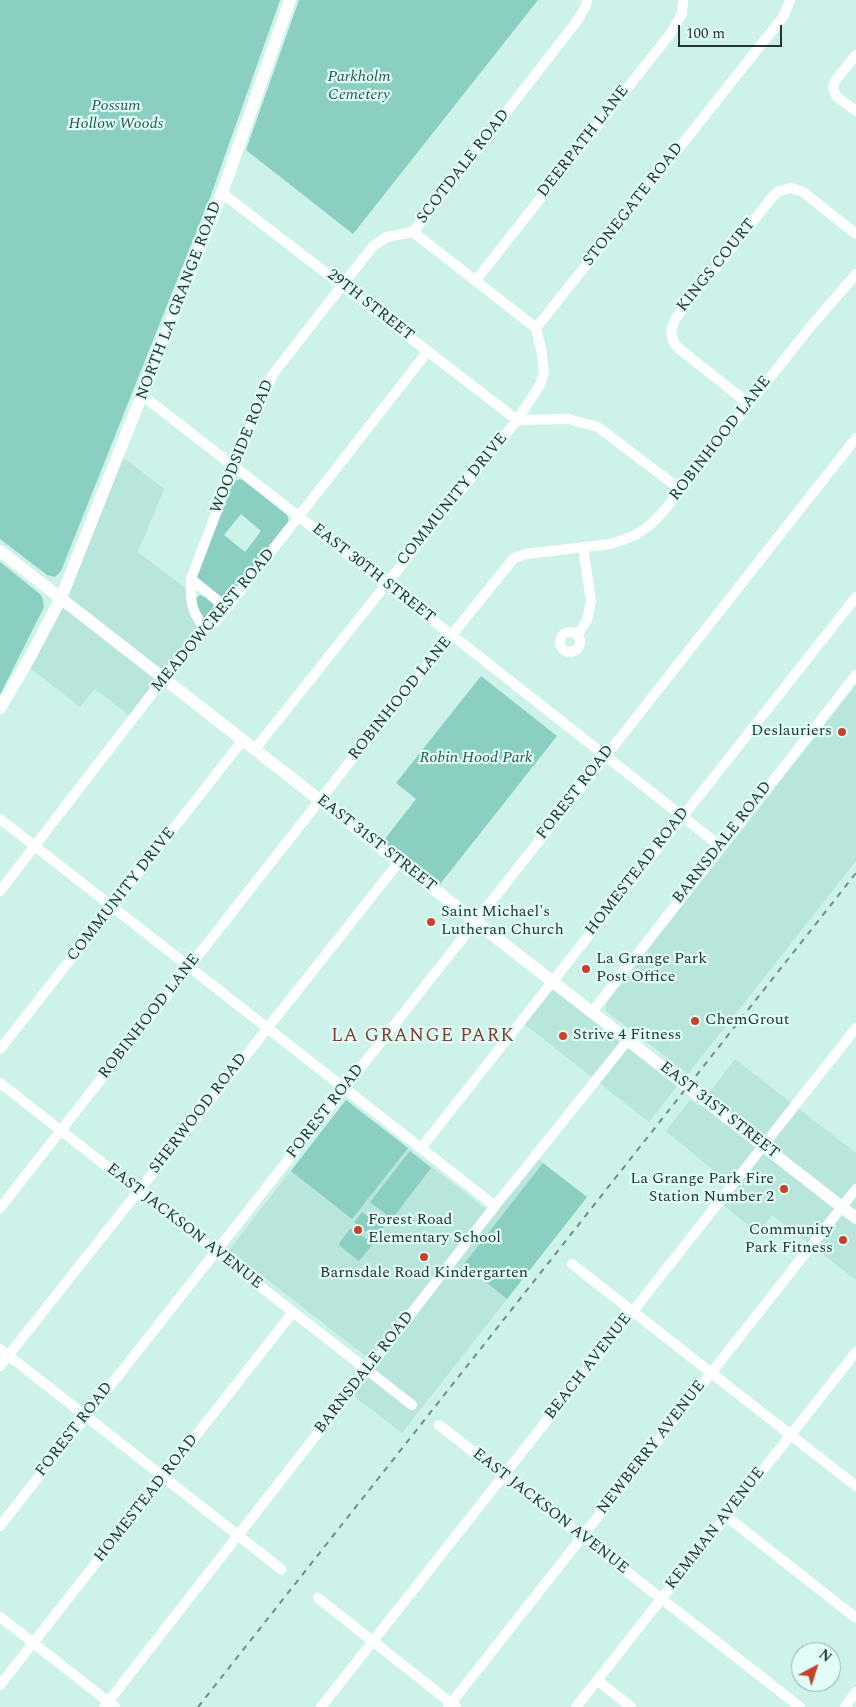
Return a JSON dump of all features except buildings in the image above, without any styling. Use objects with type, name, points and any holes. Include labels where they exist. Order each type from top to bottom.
[{"type":"main road","name":"NORTH LA GRANGE ROAD","points":[[0,708],[38,643],[61,598],[143,396],[222,193],[290,0]]},
{"type":"main road","name":"EAST 31ST STREET","points":[[0,550],[856,1218]]},
{"type":"street","name":"SCOTDALE ROAD","points":[[536,328],[413,232],[578,21],[587,0]]},
{"type":"street","name":"DEERPATH LANE","points":[[476,280],[670,34],[682,14],[683,0]]},
{"type":"street","name":"STONEGATE ROAD","points":[[536,328],[783,17],[790,0]]},
{"type":"street","points":[[856,55],[835,81],[832,88],[836,96],[856,111]]},
{"type":"street","name":"KINGS COURT","points":[[749,404],[677,347],[671,336],[675,320],[779,191],[791,188],[803,192],[856,234]]},
{"type":"street","name":"29TH STREET","points":[[222,193],[517,420]]},
{"type":"street","name":"WOODSIDE ROAD","points":[[204,629],[192,604],[191,578],[234,466],[273,374],[373,246],[387,237],[413,232]]},
{"type":"street","name":"ROBINHOOD LANE","points":[[0,1208],[451,635],[514,558],[526,554],[610,544],[637,534],[657,519],[811,326],[856,274]]},
{"type":"street","points":[[517,420],[540,385],[544,372],[536,328]]},
{"type":"street","name":"MEADOWCREST ROAD","points":[[0,891],[164,678],[204,629],[215,622],[227,608],[428,351]]},
{"type":"street","name":"EAST 30TH STREET","points":[[143,396],[720,846]]},
{"type":"street","name":"COMMUNITY DRIVE","points":[[255,749],[517,420],[568,419],[598,427],[681,490]]},
{"type":"street","name":"FOREST ROAD","points":[[0,1526],[856,438]]},
{"type":"street","points":[[576,635],[587,620],[591,600],[583,547]]},
{"type":"street","points":[[191,578],[227,608]]},
{"type":"street","name":"HOMESTEAD ROAD","points":[[421,1148],[856,597]]},
{"type":"street","name":"BARNSDALE ROAD","points":[[592,1012],[720,846],[856,675]]},
{"type":"street","name":"COMMUNITY DRIVE","points":[[0,1049],[244,740]]},
{"type":"street","points":[[0,819],[495,1206]]},
{"type":"street","name":"SHERWOOD ROAD","points":[[0,1366],[4,1353],[138,1191],[399,862]]},
{"type":"street","name":"BEACH AVENUE","points":[[321,1707],[856,1028]]},
{"type":"street","name":"BARNSDALE ROAD","points":[[109,1705],[237,1535],[628,1040]]},
{"type":"street","name":"EAST JACKSON AVENUE","points":[[0,1083],[412,1405]]},
{"type":"street","name":"NEWBERRY AVENUE","points":[[452,1706],[856,1189]]},
{"type":"street","points":[[572,1264],[856,1486]]},
{"type":"street","name":"HOMESTEAD ROAD","points":[[0,1685],[293,1312]]},
{"type":"street","name":"KEMMAN AVENUE","points":[[576,1707],[856,1352]]},
{"type":"street","points":[[4,1353],[281,1569]]},
{"type":"street","name":"EAST JACKSON AVENUE","points":[[439,1425],[800,1707]]},
{"type":"street","points":[[726,1516],[856,1618]]},
{"type":"street","points":[[318,1598],[452,1706]]},
{"type":"street","points":[[0,1617],[109,1705]]},
{"type":"street","points":[[597,1680],[631,1707]]},
{"type":"street","points":[[844,1707],[856,1692]]},
{"type":"shaded area","points":[[123,457],[164,489],[138,552],[184,587],[191,612],[203,634],[168,678],[66,597]]},
{"type":"shaded area","points":[[62,602],[165,682],[135,720],[95,689],[80,707],[29,667]]},
{"type":"shaded area","points":[[856,685],[856,861],[688,1074],[606,1011],[606,1003]]},
{"type":"shaded area","points":[[548,982],[679,1084],[649,1122],[518,1019]]},
{"type":"shaded area","points":[[735,1059],[856,1153],[856,1280],[772,1215],[758,1233],[718,1201],[731,1185],[666,1131],[690,1100],[699,1106]]},
{"type":"shaded area","name":"Forest Road Elementary School","points":[[346,1100],[487,1210],[533,1155],[587,1197],[402,1433],[349,1392],[372,1361],[229,1250]]},
{"type":"green space","name":"Possum Hollow Woods","points":[[0,0],[280,0],[211,195],[61,571],[55,577],[47,575],[0,539]]},
{"type":"green space","name":"Parkholm Cemetery","points":[[299,0],[538,0],[353,234],[246,150]]},
{"type":"green space","points":[[243,480],[287,515],[289,521],[230,596],[224,599],[197,579],[197,575],[232,484],[235,481]],"holes":[[[241,514],[261,531],[245,552],[224,535]]]},
{"type":"green space","points":[[0,562],[40,594],[44,607],[0,695]]},
{"type":"green space","points":[[200,595],[217,608],[216,614],[206,622],[202,620],[195,599]]},
{"type":"green space","name":"Robin Hood Park","points":[[481,676],[557,736],[437,888],[381,844],[416,799],[396,783]]},
{"type":"green space","points":[[346,1100],[408,1148],[352,1219],[291,1171]]},
{"type":"green space","points":[[410,1151],[431,1168],[392,1219],[370,1202]]},
{"type":"green space","points":[[543,1163],[587,1197],[507,1299],[464,1264]]},
{"type":"green space","points":[[362,1212],[374,1220],[380,1217],[386,1222],[383,1228],[384,1233],[379,1239],[373,1238],[354,1222]]},
{"type":"green space","points":[[350,1229],[353,1229],[373,1244],[359,1261],[340,1246],[339,1243]]},
{"type":"railway","points":[[198,1707],[856,873]]},
{"type":"place","name":"Deslauriers","points":[[842,732]]},
{"type":"place","name":"Saint Michael's Lutheran Church","points":[[431,922]]},
{"type":"place","name":"La Grange Park Post Office","points":[[586,969]]},
{"type":"place","name":"ChemGrout","points":[[695,1021]]},
{"type":"place","name":"Strive 4 Fitness","points":[[563,1036]]},
{"type":"place","name":"La Grange Park Fire Station Number 2","points":[[784,1189]]},
{"type":"place","name":"Forest Road Elementary School","points":[[358,1230]]},
{"type":"place","name":"Community Park Fitness","points":[[843,1240]]},
{"type":"place","name":"Barnsdale Road Kindergarten","points":[[424,1257]]},
{"type":"district","name":"LA GRANGE PARK","points":[[423,1037]]}]
